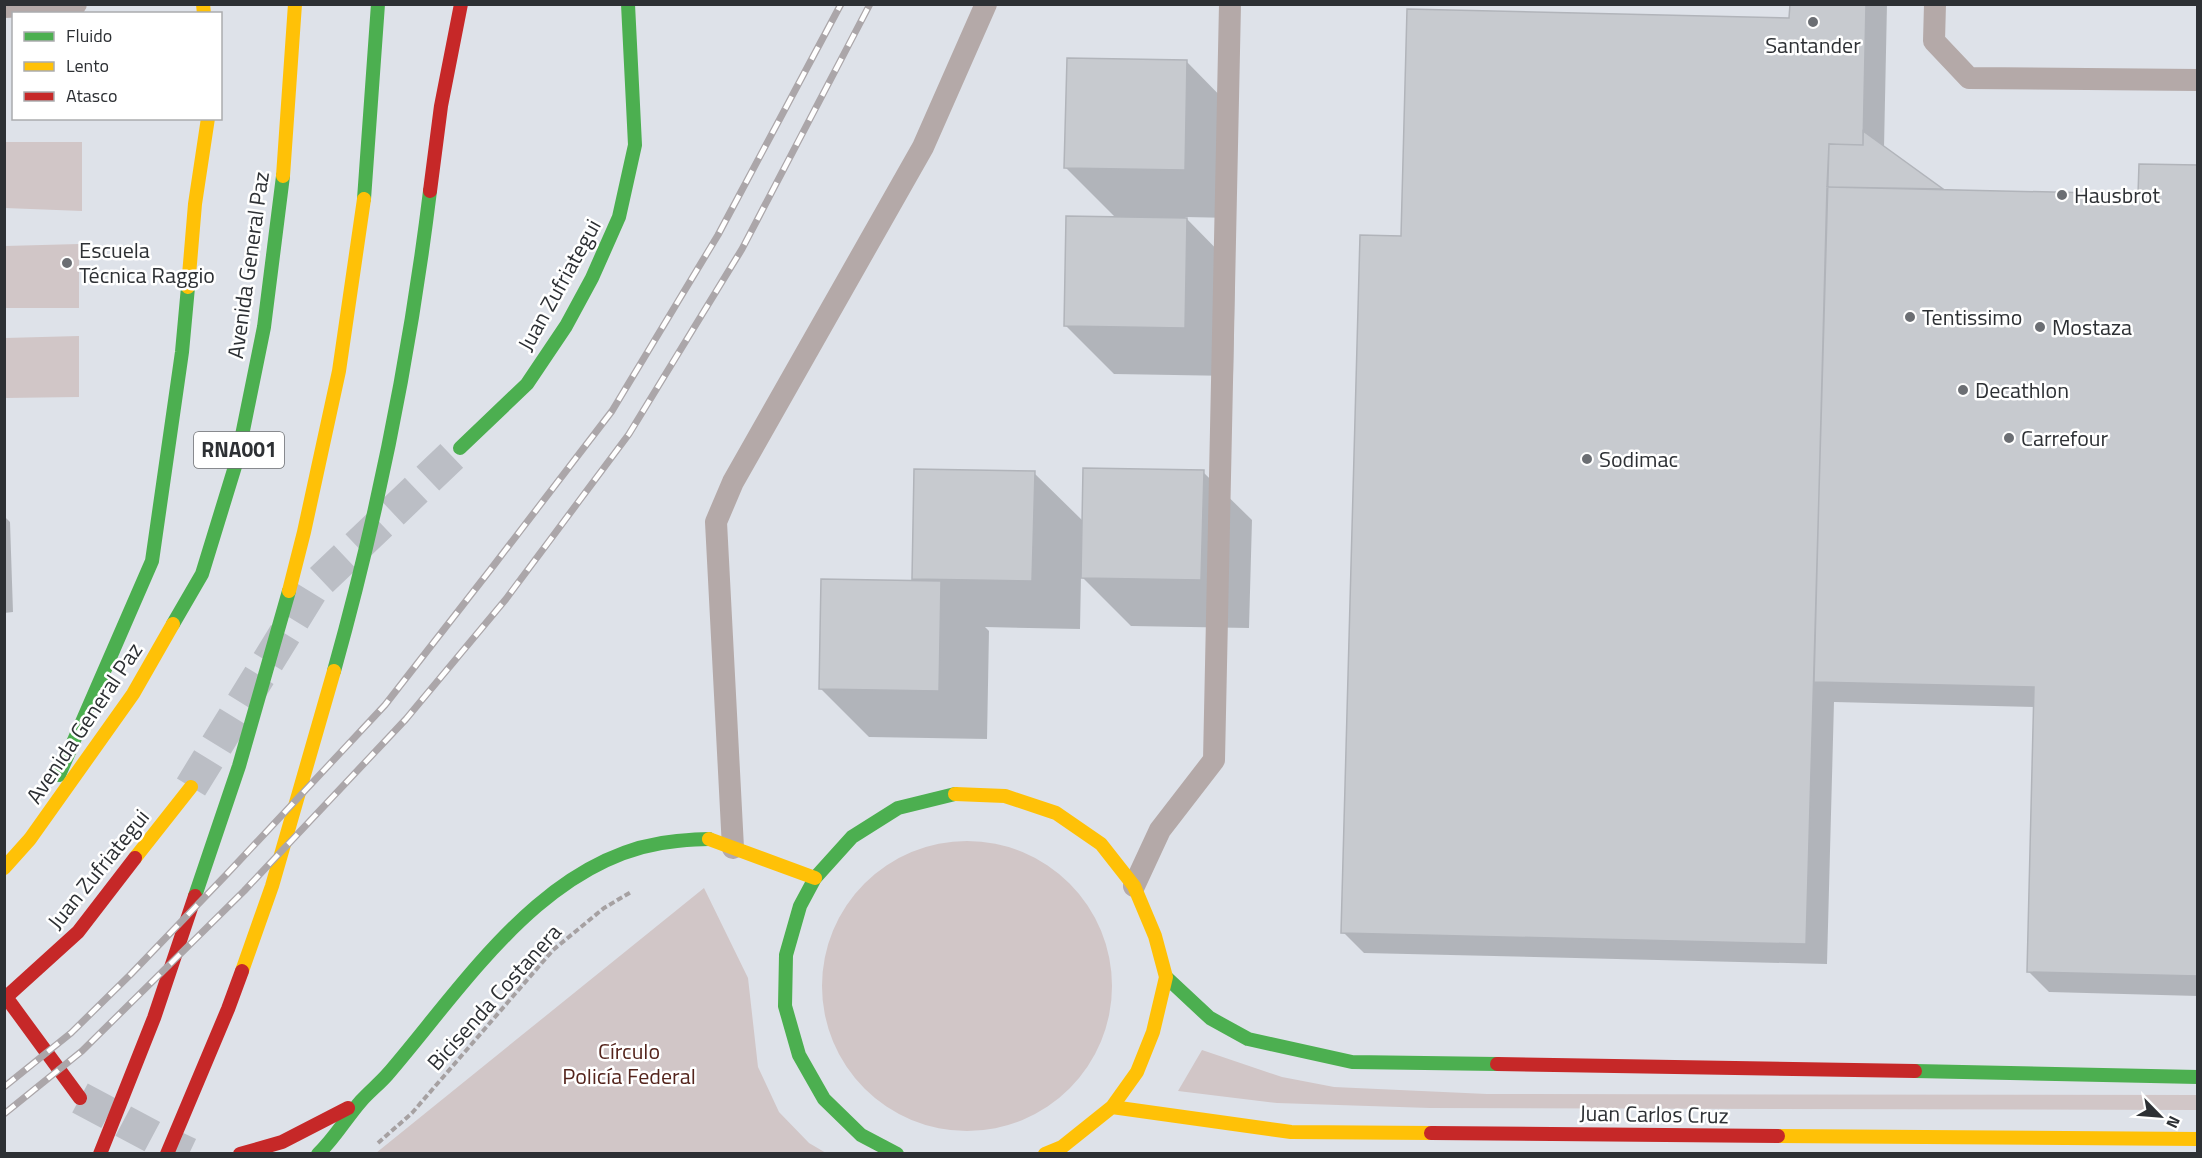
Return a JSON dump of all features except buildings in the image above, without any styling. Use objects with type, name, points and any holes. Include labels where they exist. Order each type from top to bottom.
[{"type":"main road","name":"RNA001","points":[[100,1154],[154,1018],[238,766],[273,652],[304,532],[339,371],[363,209],[378,4]]},
{"type":"main road","points":[[167,1154],[228,1009],[272,886],[353,604],[396,416],[421,268],[441,106],[461,4]]},
{"type":"main road","name":"Juan Zufriategui","points":[[460,448],[527,384],[566,326],[592,278],[620,217],[634,145],[628,4]]},
{"type":"main road","name":"Avenida General Paz","points":[[30,839],[133,694],[202,574],[237,460],[264,327],[282,187],[295,6]]},
{"type":"main road","points":[[441,38],[441,106]]},
{"type":"main road","name":"Avenida General Paz","points":[[30,839],[152,561],[182,352],[195,204],[207,124]]},
{"type":"main road","name":"Juan Zufriategui","points":[[80,1098],[5,998],[78,932],[191,787]]},
{"type":"main road","points":[[897,1154],[861,1135],[824,1099],[799,1056],[785,1006],[786,955],[800,906],[815,878],[852,837],[898,808],[950,794],[1005,796],[1056,813],[1101,844],[1134,886],[1155,936],[1166,977],[1153,1032],[1137,1072],[1112,1107],[1061,1150],[1045,1154]]},
{"type":"main road","points":[[4,868],[30,839]]},
{"type":"main road","points":[[318,1154],[362,1100],[385,1077],[436,1013],[515,927],[547,898],[578,875],[619,854],[661,842],[705,839],[815,878]]},
{"type":"main road","points":[[1166,977],[1210,1018],[1248,1039],[1352,1062],[2198,1077]]},
{"type":"main road","points":[[240,1154],[259,1150],[304,1133],[362,1100]]},
{"type":"main road","name":"Juan Carlos Cruz","points":[[1112,1107],[1291,1132],[2198,1139]]},
{"type":"lane","points":[[4,7],[76,4]]},
{"type":"lane","points":[[733,848],[716,522],[734,482],[923,147],[986,4]]},
{"type":"lane","points":[[1134,886],[1160,830],[1214,760],[1230,4]]},
{"type":"lane","points":[[1935,4],[1934,41],[1969,78],[2198,80]]},
{"type":"path","name":"Bicisenda Costanera","points":[[374,1147],[412,1113],[553,950],[604,908],[637,889]]},
{"type":"green space","points":[[5,142],[82,142],[82,211],[5,208]]},
{"type":"green space","points":[[79,244],[79,308],[5,308],[5,246]]},
{"type":"green space","points":[[79,336],[79,397],[5,398],[5,338]]},
{"type":"green space","points":[[967,841],[995,844],[1035,858],[1059,874],[1079,894],[1101,931],[1109,958],[1112,986],[1109,1014],[1095,1054],[1079,1078],[1059,1098],[1022,1120],[995,1128],[967,1131],[939,1128],[899,1114],[875,1098],[855,1078],[833,1041],[825,1014],[822,986],[825,958],[839,918],[855,894],[875,874],[912,852],[939,844]]},
{"type":"green space","name":"Círculo Policía Federal","points":[[704,888],[748,978],[758,1067],[779,1112],[809,1143],[826,1153],[376,1153]]},
{"type":"green space","points":[[1202,1050],[1282,1077],[1334,1087],[1487,1094],[2197,1095],[2197,1110],[1430,1108],[1277,1103],[1178,1091]]},
{"type":"tunnel","points":[[191,787],[313,588],[460,448]]},
{"type":"tunnel","points":[[80,1098],[189,1154]]},
{"type":"railway","points":[[4,1087],[71,1033],[226,875],[385,705],[494,565],[612,411],[718,235],[841,4]]},
{"type":"railway","points":[[4,1114],[82,1051],[244,891],[406,719],[506,599],[629,434],[742,249],[870,4]]},
{"type":"traffic: fast","points":[[364,199],[378,4]]},
{"type":"traffic: fast","points":[[460,448],[527,384],[566,326],[592,278],[619,217],[635,145],[628,4]]},
{"type":"traffic: fast","points":[[173,624],[202,574],[237,460],[264,327],[283,176]]},
{"type":"traffic: fast","points":[[334,671],[365,553],[391,433],[413,313],[430,191]]},
{"type":"traffic: fast","points":[[59,775],[152,561],[182,352],[188,287]]},
{"type":"traffic: fast","points":[[195,896],[239,766],[289,591]]},
{"type":"traffic: fast","points":[[897,1154],[861,1135],[824,1099],[799,1055],[785,1006],[786,955],[800,906],[815,878],[852,837],[898,808],[955,794]]},
{"type":"traffic: fast","points":[[318,1154],[478,965],[548,896],[588,870],[630,851],[677,841],[709,839]]},
{"type":"traffic: fast","points":[[1166,977],[1210,1018],[1248,1039],[1352,1062],[1497,1064]]},
{"type":"traffic: fast","points":[[1915,1071],[2198,1077]]},
{"type":"traffic: slow","points":[[203,4],[204,12]]},
{"type":"traffic: slow","points":[[283,176],[295,4]]},
{"type":"traffic: slow","points":[[188,287],[195,204],[208,120]]},
{"type":"traffic: slow","points":[[289,591],[339,371],[364,199]]},
{"type":"traffic: slow","points":[[4,868],[30,839],[133,694],[173,624]]},
{"type":"traffic: slow","points":[[242,971],[272,886],[334,671]]},
{"type":"traffic: slow","points":[[135,858],[191,787]]},
{"type":"traffic: slow","points":[[955,794],[1005,796],[1056,813],[1101,844],[1134,886],[1155,936],[1166,977],[1153,1032],[1137,1072],[1112,1107],[1062,1147],[1045,1154]]},
{"type":"traffic: slow","points":[[709,839],[815,878]]},
{"type":"traffic: slow","points":[[1112,1107],[1291,1132],[1431,1133]]},
{"type":"traffic: slow","points":[[1778,1136],[2198,1139]]},
{"type":"traffic: jam","points":[[430,191],[441,106],[461,4]]},
{"type":"traffic: jam","points":[[4,999],[78,932],[135,858]]},
{"type":"traffic: jam","points":[[100,1154],[154,1018],[195,896]]},
{"type":"traffic: jam","points":[[167,1154],[242,971]]},
{"type":"traffic: jam","points":[[6,997],[80,1098]]},
{"type":"traffic: jam","points":[[1497,1064],[1915,1071]]},
{"type":"traffic: jam","points":[[240,1154],[282,1142],[348,1108]]},
{"type":"traffic: jam","points":[[1431,1133],[1778,1136]]},
{"type":"place","name":"Santander","points":[[1813,22]]},
{"type":"place","name":"Hausbrot","points":[[2062,195]]},
{"type":"place","name":"Escuela Técnica Raggio","points":[[67,263]]},
{"type":"place","name":"Tentissimo","points":[[1910,317]]},
{"type":"place","name":"Mostaza","points":[[2040,327]]},
{"type":"place","name":"Decathlon","points":[[1963,390]]},
{"type":"place","name":"Carrefour","points":[[2009,438]]},
{"type":"place","name":"Sodimac","points":[[1587,459]]}]
